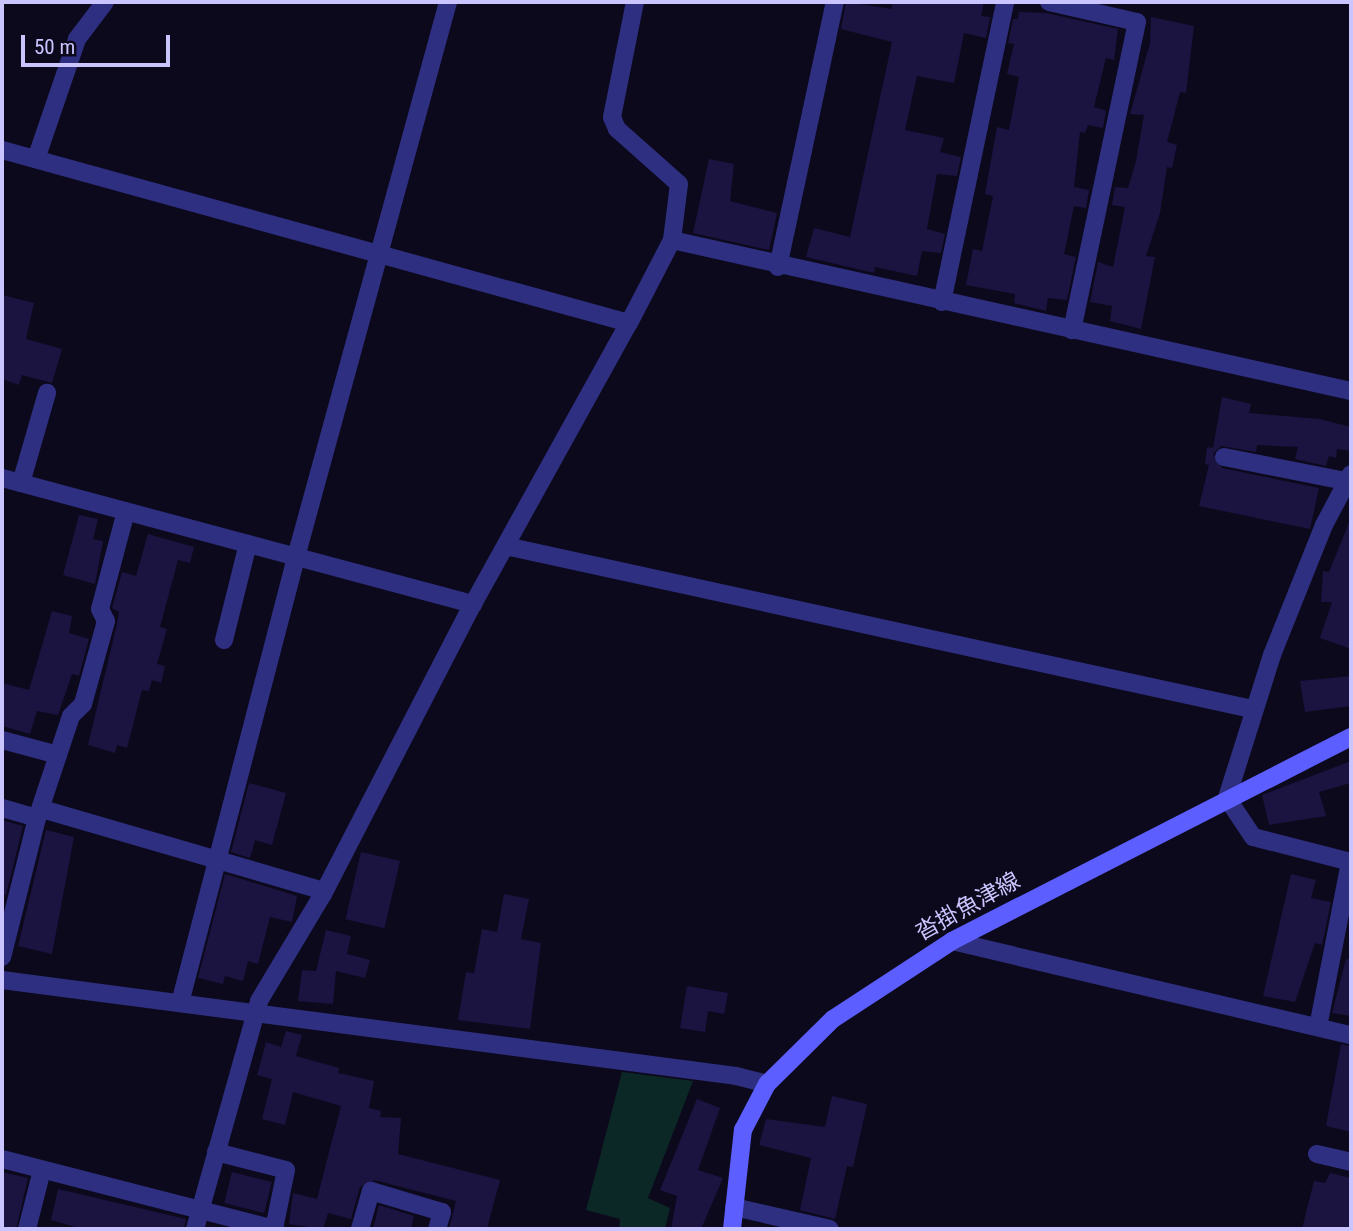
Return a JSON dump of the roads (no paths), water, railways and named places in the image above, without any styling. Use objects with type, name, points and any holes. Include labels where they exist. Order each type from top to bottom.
[{"type":"main road","name":"沓掛魚津線","points":[[732,1229],[743,1130],[767,1084],[833,1019],[952,941],[1227,798],[1351,737]]},
{"type":"street","points":[[36,159],[77,40],[105,2]]},
{"type":"street","points":[[180,1003],[296,557],[448,2]]},
{"type":"street","points":[[195,1229],[253,1014],[324,891],[473,604],[672,240],[679,184],[617,129],[612,117],[635,2]]},
{"type":"street","points":[[778,267],[835,2]]},
{"type":"street","points":[[942,302],[1005,2]]},
{"type":"street","points":[[1049,2],[1137,22],[1072,330]]},
{"type":"street","points":[[2,150],[629,323]]},
{"type":"street","points":[[672,240],[778,267],[1351,391]]},
{"type":"street","points":[[21,484],[47,393]]},
{"type":"street","points":[[1224,457],[1348,478],[1252,709],[1227,798],[1253,837],[1351,862],[1318,1027]]},
{"type":"street","points":[[2,478],[473,604]]},
{"type":"street","points":[[2,957],[39,814],[71,716],[83,704],[106,621],[100,609],[126,512]]},
{"type":"street","points":[[224,640],[248,544]]},
{"type":"street","points":[[506,546],[1252,709]]},
{"type":"street","points":[[2,740],[58,755]]},
{"type":"street","points":[[2,808],[39,814],[324,891]]},
{"type":"street","points":[[952,941],[1351,1035]]},
{"type":"street","points":[[2,980],[722,1074],[767,1084]]},
{"type":"street","points":[[2,1159],[275,1229],[286,1170],[216,1152]]},
{"type":"street","points":[[1317,1154],[1351,1162]]},
{"type":"street","points":[[27,1229],[42,1170]]},
{"type":"street","points":[[360,1229],[371,1191],[442,1212],[437,1229]]},
{"type":"street","points":[[734,1207],[830,1229]]}]
